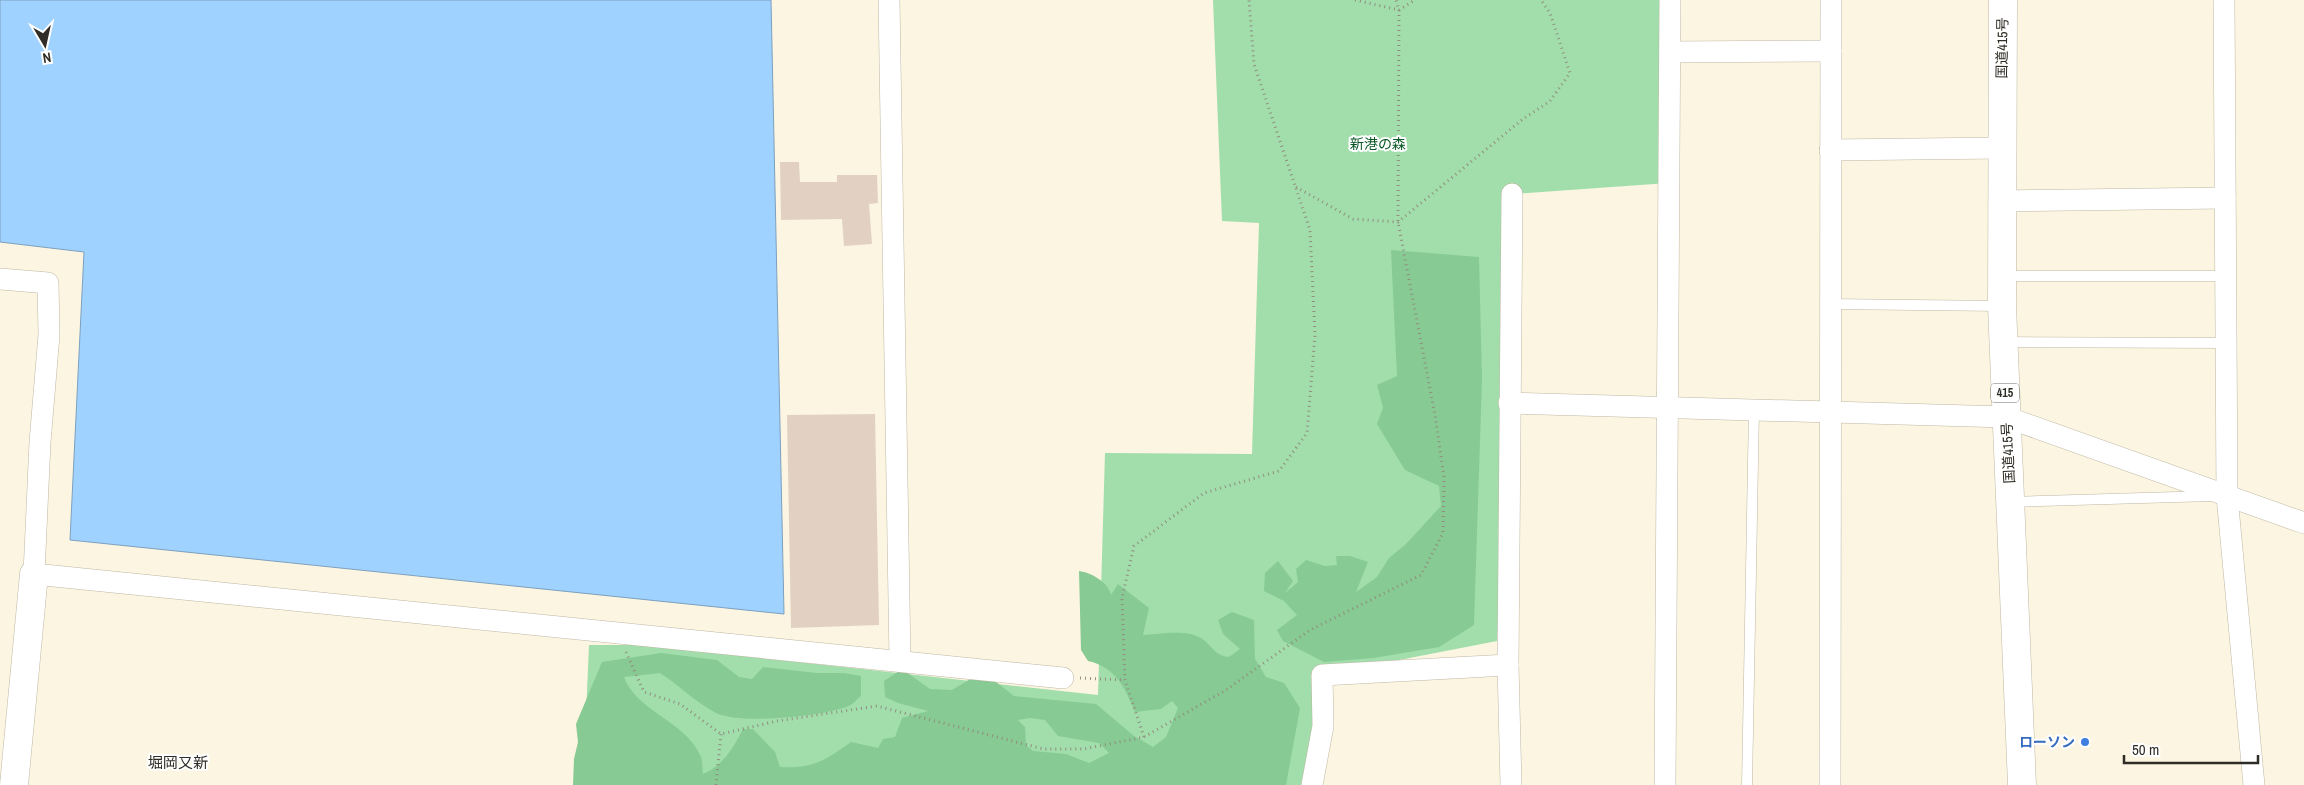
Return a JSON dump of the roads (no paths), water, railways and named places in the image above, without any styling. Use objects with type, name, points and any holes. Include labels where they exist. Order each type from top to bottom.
[{"type":"main road","name":"国道415号","points":[[2003,0],[2001,148],[2002,306],[2022,785]]},
{"type":"main road","points":[[14,785],[34,574]]},
{"type":"street","points":[[889,0],[900,661]]},
{"type":"street","points":[[1665,785],[1670,0]]},
{"type":"street","points":[[1830,785],[1829,304],[1831,0]]},
{"type":"street","points":[[2224,0],[2227,496],[2254,785]]},
{"type":"street","points":[[1670,52],[1831,51]]},
{"type":"street","points":[[1830,150],[2001,148]]},
{"type":"street","points":[[1511,785],[1508,665],[1512,194]]},
{"type":"street","points":[[2001,201],[2225,198]]},
{"type":"street","points":[[0,278],[48,283],[49,335],[40,442],[34,574],[1063,678]]},
{"type":"street","points":[[1509,403],[2006,417],[2304,523]]},
{"type":"street","points":[[1312,785],[1323,726],[1322,674],[1508,665]]},
{"type":"lane","points":[[2002,276],[2226,276]]},
{"type":"lane","points":[[1829,304],[2002,306]]},
{"type":"lane","points":[[2003,342],[2226,343]]},
{"type":"lane","points":[[1747,785],[1754,409]]},
{"type":"lane","points":[[2010,502],[2227,496]]},
{"type":"water","points":[[0,0],[771,0],[784,614],[70,540],[84,252],[0,242]]},
{"type":"place","name":"ローソン","points":[[2085,742]]},
{"type":"district","name":"堀岡又新","points":[[178,762]]},
{"type":"park label","name":"新港の森","points":[[1378,144]]}]
